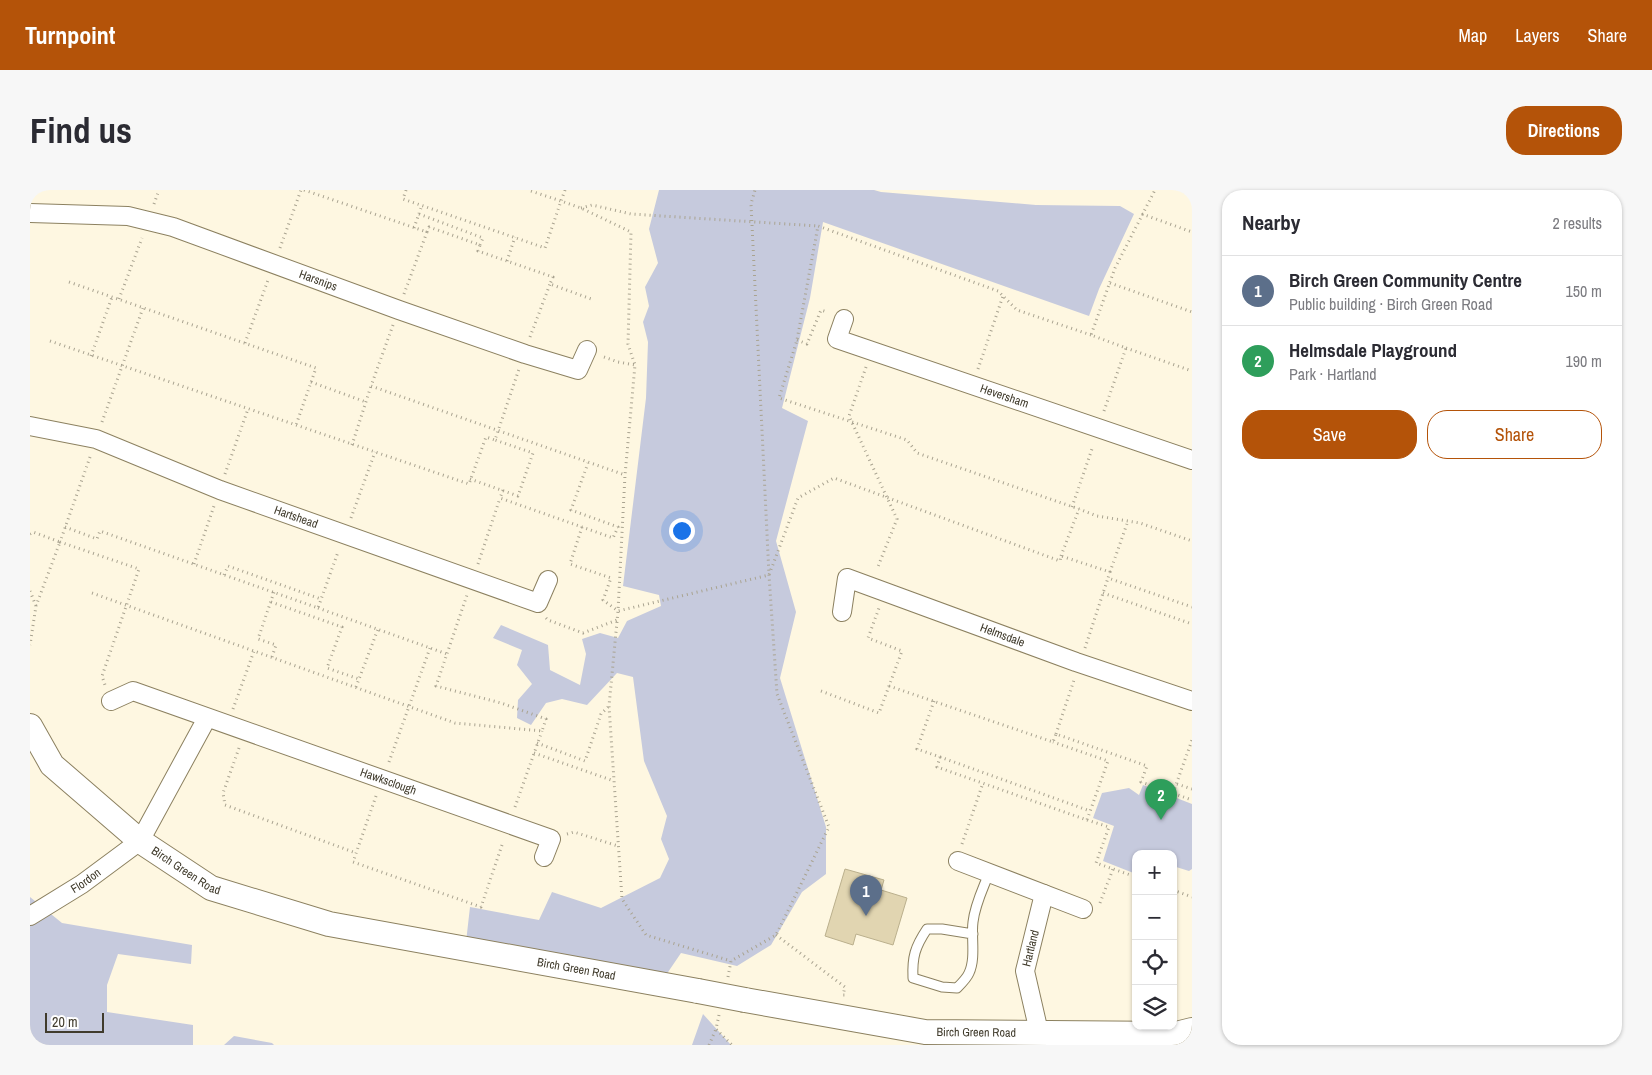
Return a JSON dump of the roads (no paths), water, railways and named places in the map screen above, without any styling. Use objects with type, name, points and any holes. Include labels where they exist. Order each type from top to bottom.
[{"type":"street","name":"Harsnips","points":[[30,213],[128,216],[148,221],[182,231],[398,310],[525,354],[578,370],[588,350]]},
{"type":"street","name":"Heversham","points":[[844,319],[837,340],[1192,460]]},
{"type":"street","name":"Hartshead","points":[[30,426],[96,438],[220,490],[538,603],[548,580]]},
{"type":"street","name":"Helmsdale","points":[[842,612],[847,578],[1076,662],[1192,701]]},
{"type":"street","name":"Hawksclough","points":[[111,701],[133,691],[551,839],[544,857]]},
{"type":"street","points":[[140,841],[207,718]]},
{"type":"street","name":"Birch Green Road","points":[[30,726],[52,765],[140,841],[211,888],[329,924],[925,1032],[1039,1032],[1182,1036]]},
{"type":"street","name":"Flordon","points":[[30,916],[82,884],[140,841]]},
{"type":"street","points":[[958,861],[1083,908]]},
{"type":"street","name":"Hartland","points":[[1039,1032],[1025,971],[1044,894]]},
{"type":"lane","points":[[973,934],[942,929],[926,930],[917,944],[912,963],[914,978],[942,987],[958,988],[970,972],[973,934],[973,922],[978,899],[989,873]]},
{"type":"place","name":"Helmsdale Playground","points":[[1161,820]]},
{"type":"place","name":"Birch Green Community Centre","points":[[866,916]]}]
